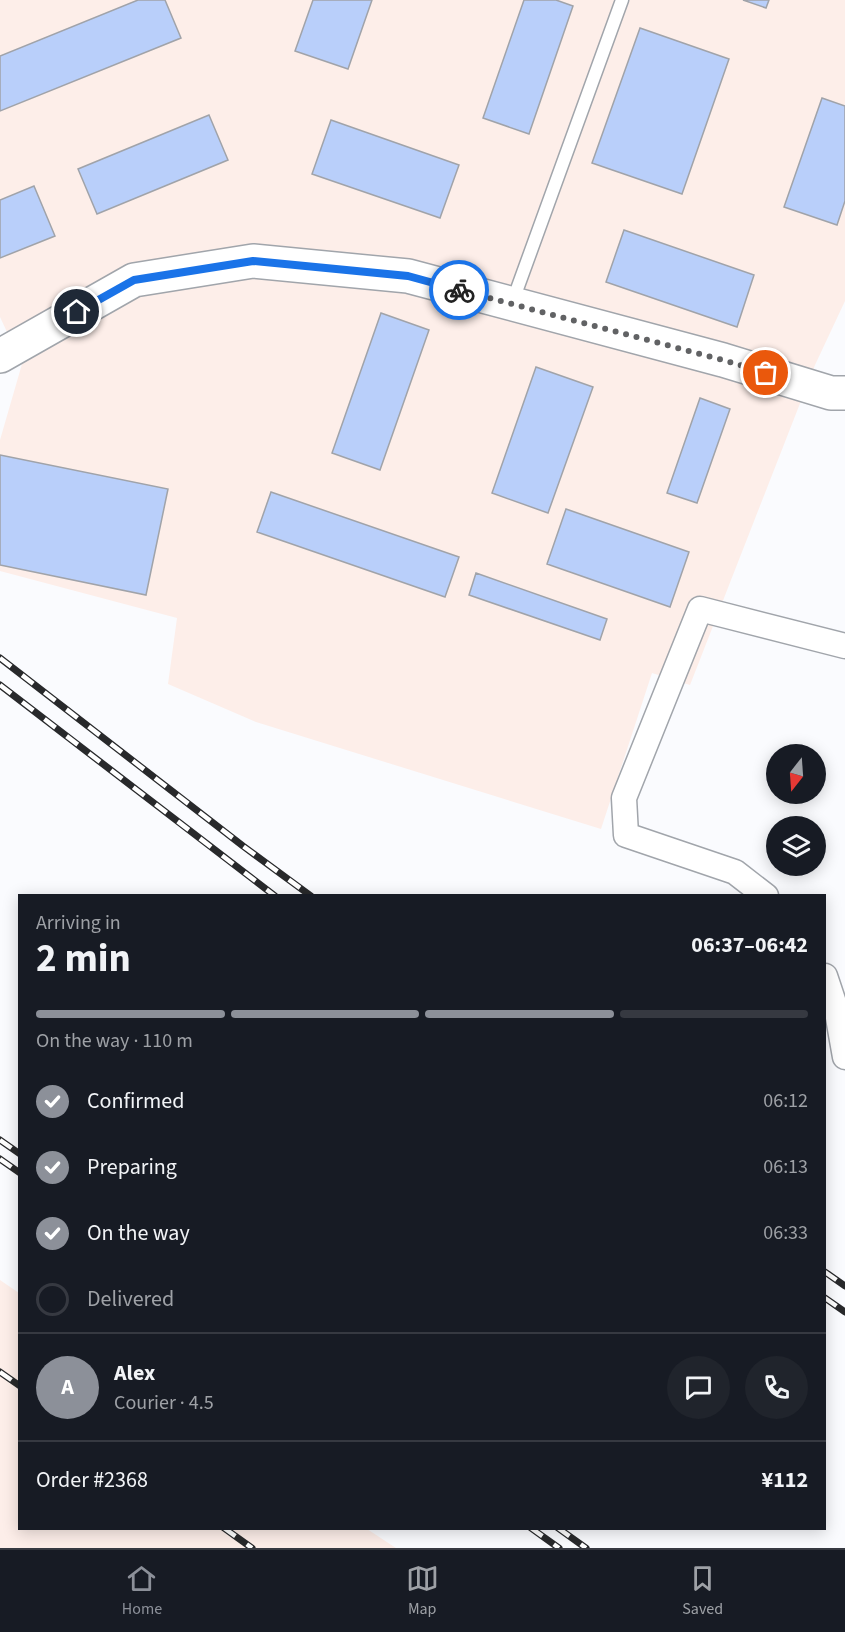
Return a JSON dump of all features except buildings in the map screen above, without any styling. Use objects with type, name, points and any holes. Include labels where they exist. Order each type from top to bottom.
[{"type":"street","points":[[0,356],[134,280],[253,261],[408,276],[723,360],[831,393],[845,393]]},
{"type":"street","points":[[763,894],[735,872],[626,835],[624,798],[700,609],[845,646]]},
{"type":"street","points":[[826,979],[837,1012],[845,1057]]},
{"type":"lane","points":[[511,304],[622,0]]},
{"type":"shaded area","points":[[0,0],[845,0],[845,301],[815,365],[690,685],[652,673],[601,829],[256,722],[168,684],[177,618],[0,571],[0,440],[22,364],[0,317]]},
{"type":"shaded area","points":[[0,1280],[18,1292],[18,1530],[369,1530],[396,1548],[0,1548]]},
{"type":"railway","points":[[0,658],[308,894]]},
{"type":"railway","points":[[0,685],[272,894]]},
{"type":"railway","points":[[0,1140],[18,1153]]},
{"type":"railway","points":[[0,1159],[18,1172]]},
{"type":"railway","points":[[826,1273],[845,1286]]},
{"type":"railway","points":[[826,1299],[845,1312]]},
{"type":"railway","points":[[0,1372],[18,1385]]},
{"type":"railway","points":[[227,1530],[252,1548]]},
{"type":"railway","points":[[534,1530],[559,1548]]},
{"type":"railway","points":[[561,1530],[586,1548]]},
{"type":"way so far","points":[[459,290],[766,373]]},
{"type":"route","points":[[77,312],[134,280],[253,261],[408,276],[459,290]]}]
